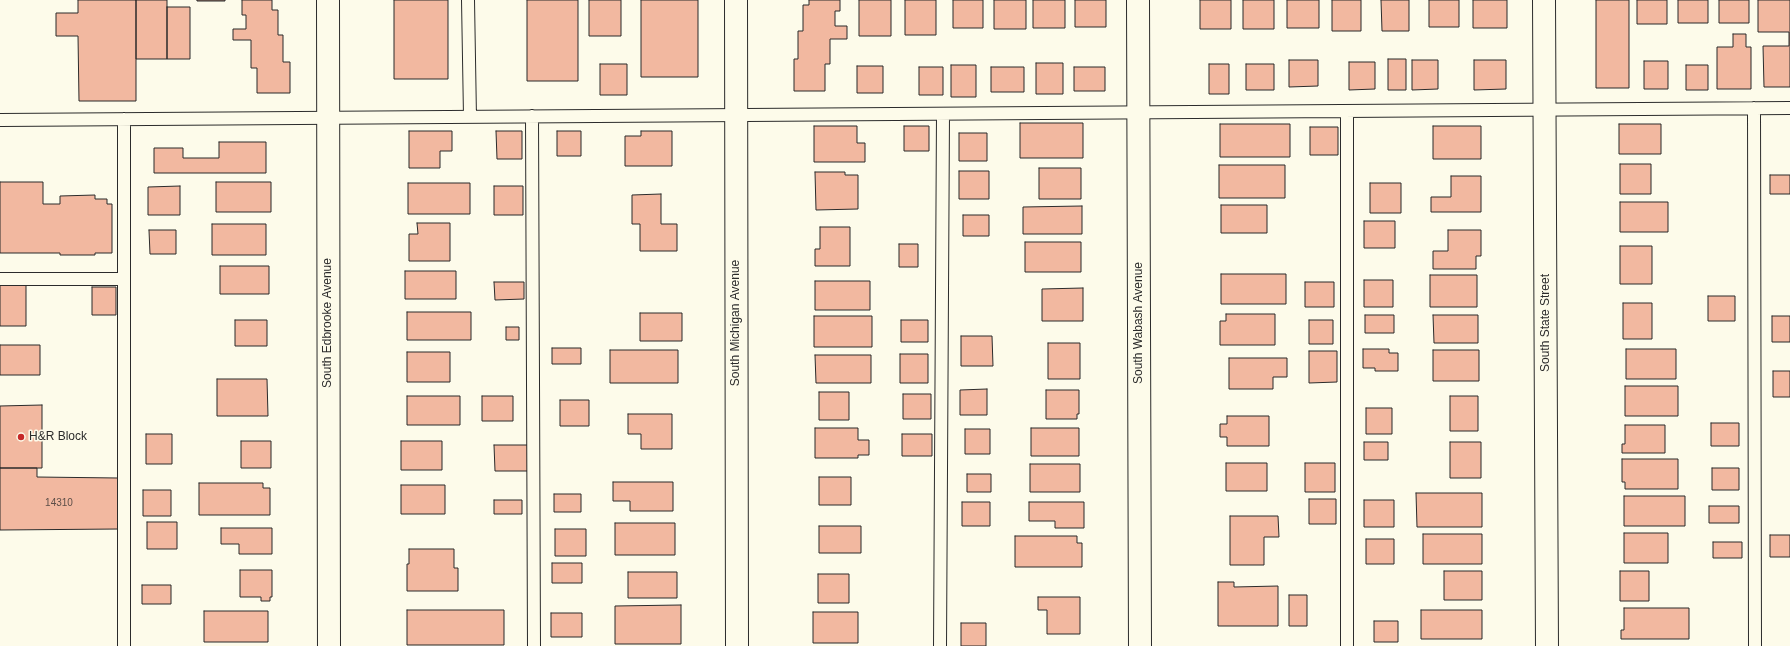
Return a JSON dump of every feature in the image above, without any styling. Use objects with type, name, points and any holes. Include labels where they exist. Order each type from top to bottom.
[{"type":"street","name":"South Edbrooke Avenue","points":[[328,0],[329,646]]},
{"type":"street","name":"South Michigan Avenue","points":[[736,0],[737,646]]},
{"type":"street","name":"South Wabash Avenue","points":[[1138,0],[1140,646]]},
{"type":"street","name":"South State Street","points":[[1544,0],[1546,646]]},
{"type":"lane","points":[[468,0],[470,117]]},
{"type":"lane","points":[[1754,108],[1755,646]]},
{"type":"lane","points":[[0,120],[1790,108]]},
{"type":"lane","points":[[1347,111],[1347,646]]},
{"type":"lane","points":[[940,646],[943,114]]},
{"type":"lane","points":[[532,116],[534,646]]},
{"type":"lane","points":[[124,119],[124,646]]},
{"type":"lane","points":[[0,279],[124,279]]},
{"type":"building","points":[[78,0],[136,0],[136,101],[79,101],[78,36],[56,36],[56,13],[78,13]]},
{"type":"building","points":[[136,0],[167,0],[167,59],[136,59]]},
{"type":"building","points":[[225,0],[225,1],[197,1]]},
{"type":"building","points":[[242,0],[272,0],[272,10],[278,10],[278,35],[283,35],[283,62],[290,62],[290,93],[257,93],[257,68],[251,68],[251,40],[233,40],[233,29],[246,29],[246,15],[242,15]]},
{"type":"building","points":[[394,0],[448,0],[448,79],[394,79]]},
{"type":"building","points":[[527,0],[578,0],[578,81],[527,81]]},
{"type":"building","points":[[589,0],[621,0],[621,36],[589,36]]},
{"type":"building","points":[[641,0],[698,0],[698,77],[641,77]]},
{"type":"building","points":[[809,0],[840,0],[840,11],[835,11],[835,26],[847,26],[847,39],[830,39],[830,64],[825,64],[825,91],[794,91],[794,59],[798,59],[798,31],[803,31],[803,5],[809,5]]},
{"type":"building","points":[[859,0],[891,0],[891,36],[859,36]]},
{"type":"building","points":[[905,0],[936,0],[936,35],[905,35]]},
{"type":"building","points":[[953,0],[983,0],[983,28],[953,28]]},
{"type":"building","points":[[994,0],[1026,0],[1026,29],[994,29]]},
{"type":"building","points":[[1033,0],[1065,0],[1065,28],[1033,28]]},
{"type":"building","points":[[1075,0],[1106,0],[1106,27],[1075,27]]},
{"type":"building","points":[[1200,0],[1231,0],[1231,29],[1200,29]]},
{"type":"building","points":[[1243,0],[1274,0],[1274,29],[1243,29]]},
{"type":"building","points":[[1287,0],[1319,0],[1319,28],[1287,28]]},
{"type":"building","points":[[1332,0],[1361,0],[1361,31],[1332,31]]},
{"type":"building","points":[[1381,0],[1409,0],[1409,31],[1382,31]]},
{"type":"building","points":[[1429,0],[1459,0],[1459,27],[1429,27]]},
{"type":"building","points":[[1473,0],[1507,0],[1507,28],[1473,28]]},
{"type":"building","points":[[1596,0],[1629,0],[1629,88],[1596,88]]},
{"type":"building","points":[[1637,0],[1667,0],[1667,24],[1637,24]]},
{"type":"building","points":[[1678,0],[1708,0],[1708,23],[1678,23]]},
{"type":"building","points":[[1719,0],[1749,0],[1749,23],[1719,23]]},
{"type":"building","points":[[1758,0],[1790,0],[1790,87],[1764,87],[1763,46],[1789,46],[1789,32],[1758,32]]},
{"type":"building","points":[[167,7],[190,7],[190,59],[167,59]]},
{"type":"building","points":[[1733,34],[1746,34],[1746,47],[1751,47],[1751,89],[1717,89],[1717,47],[1733,47]]},
{"type":"building","points":[[1388,59],[1406,59],[1406,90],[1388,90]]},
{"type":"building","points":[[1289,60],[1318,60],[1318,86],[1289,87]]},
{"type":"building","points":[[1412,60],[1438,60],[1438,89],[1412,90]]},
{"type":"building","points":[[1474,60],[1506,60],[1506,89],[1474,90]]},
{"type":"building","points":[[1644,61],[1668,61],[1668,89],[1644,89]]},
{"type":"building","points":[[1349,62],[1375,62],[1375,89],[1349,90]]},
{"type":"building","points":[[1036,63],[1063,63],[1063,94],[1036,94]]},
{"type":"building","points":[[600,64],[627,64],[627,95],[600,95]]},
{"type":"building","points":[[1209,64],[1229,64],[1229,94],[1209,94]]},
{"type":"building","points":[[1246,64],[1274,64],[1274,90],[1246,90]]},
{"type":"building","points":[[951,65],[976,65],[976,97],[951,97]]},
{"type":"building","points":[[1686,65],[1708,65],[1708,90],[1686,90]]},
{"type":"building","points":[[857,66],[883,66],[883,93],[857,93]]},
{"type":"building","points":[[919,67],[943,67],[943,95],[919,95]]},
{"type":"building","points":[[991,67],[1024,67],[1024,92],[991,92]]},
{"type":"building","points":[[1074,67],[1105,67],[1105,91],[1074,91]]},
{"type":"building","points":[[1020,123],[1083,123],[1083,158],[1020,158]]},
{"type":"building","points":[[1220,124],[1290,124],[1290,157],[1220,157]]},
{"type":"building","points":[[1619,124],[1661,124],[1661,154],[1619,154]]},
{"type":"building","points":[[814,126],[857,126],[857,143],[865,143],[865,162],[814,162]]},
{"type":"building","points":[[904,126],[929,126],[929,151],[904,151]]},
{"type":"building","points":[[1433,126],[1481,126],[1481,159],[1433,159]]},
{"type":"building","points":[[1310,127],[1338,127],[1338,155],[1310,155]]},
{"type":"building","points":[[409,131],[452,131],[452,151],[440,151],[440,168],[409,168]]},
{"type":"building","points":[[496,131],[522,131],[522,159],[497,159]]},
{"type":"building","points":[[557,131],[581,131],[581,156],[557,156]]},
{"type":"building","points":[[641,131],[672,131],[672,166],[625,166],[625,136],[641,136]]},
{"type":"building","points":[[959,133],[987,133],[987,161],[959,161]]},
{"type":"building","points":[[219,142],[266,142],[266,173],[154,173],[154,148],[183,148],[183,158],[219,158]]},
{"type":"building","points":[[1620,164],[1651,164],[1651,194],[1620,194]]},
{"type":"building","points":[[1219,165],[1285,165],[1285,198],[1219,198]]},
{"type":"building","points":[[1039,168],[1081,168],[1081,199],[1039,199]]},
{"type":"building","points":[[959,171],[989,171],[989,199],[959,199]]},
{"type":"building","points":[[815,172],[845,172],[845,175],[858,175],[858,209],[816,210]]},
{"type":"building","points":[[1770,175],[1790,175],[1790,194],[1770,194]]},
{"type":"building","points":[[1451,176],[1481,176],[1481,212],[1431,212],[1431,197],[1451,197]]},
{"type":"building","points":[[0,182],[43,182],[43,204],[60,204],[60,196],[95,195],[95,199],[107,199],[107,204],[112,204],[112,253],[95,253],[95,255],[60,255],[60,253],[0,253]]},
{"type":"building","points":[[216,182],[271,182],[271,212],[216,212]]},
{"type":"building","points":[[408,183],[470,183],[470,214],[408,214]]},
{"type":"building","points":[[1370,183],[1401,183],[1401,213],[1370,213]]},
{"type":"building","points":[[180,186],[180,215],[148,215],[148,187]]},
{"type":"building","points":[[494,186],[523,186],[523,215],[494,215]]},
{"type":"building","points":[[661,194],[661,224],[677,224],[677,251],[640,251],[640,224],[632,224],[632,195]]},
{"type":"building","points":[[1620,202],[1668,202],[1668,232],[1620,232]]},
{"type":"building","points":[[1221,205],[1267,205],[1267,233],[1221,233]]},
{"type":"building","points":[[1082,206],[1082,234],[1023,234],[1023,207]]},
{"type":"building","points":[[963,215],[989,215],[989,236],[963,236]]},
{"type":"building","points":[[1364,221],[1395,221],[1395,248],[1364,248]]},
{"type":"building","points":[[417,223],[450,223],[450,261],[409,261],[409,234],[418,234]]},
{"type":"building","points":[[212,224],[266,224],[266,255],[212,255]]},
{"type":"building","points":[[820,227],[850,227],[850,266],[815,266],[815,249],[820,249]]},
{"type":"building","points":[[149,230],[176,230],[176,254],[150,254]]},
{"type":"building","points":[[1448,230],[1481,230],[1481,256],[1476,256],[1476,269],[1433,269],[1433,251],[1448,251]]},
{"type":"building","points":[[1025,242],[1081,242],[1081,272],[1025,272]]},
{"type":"building","points":[[899,244],[918,244],[918,267],[899,267]]},
{"type":"building","points":[[1620,246],[1652,246],[1652,284],[1620,284]]},
{"type":"building","points":[[220,266],[269,266],[269,294],[220,294]]},
{"type":"building","points":[[405,271],[456,271],[456,299],[405,299]]},
{"type":"building","points":[[1221,274],[1286,274],[1286,304],[1221,304]]},
{"type":"building","points":[[1430,275],[1477,275],[1477,307],[1430,307]]},
{"type":"building","points":[[1364,280],[1393,280],[1393,307],[1364,307]]},
{"type":"building","points":[[815,281],[870,281],[870,310],[815,310]]},
{"type":"building","points":[[494,282],[524,282],[524,299],[495,300]]},
{"type":"building","points":[[1305,282],[1334,282],[1334,307],[1305,307]]},
{"type":"building","points":[[0,285],[26,285],[26,326],[0,326]]},
{"type":"building","points":[[92,287],[116,287],[116,315],[92,315]]},
{"type":"building","points":[[1083,288],[1083,321],[1042,321],[1042,289]]},
{"type":"building","points":[[1708,296],[1735,296],[1735,321],[1708,321]]},
{"type":"building","points":[[1623,303],[1652,303],[1652,339],[1623,339]]},
{"type":"building","points":[[407,312],[471,312],[471,340],[407,340]]},
{"type":"building","points":[[640,313],[682,313],[682,341],[640,341]]},
{"type":"building","points":[[1226,314],[1275,314],[1275,345],[1220,345],[1220,321],[1226,321]]},
{"type":"building","points":[[1365,315],[1394,315],[1394,333],[1365,333]]},
{"type":"building","points":[[1433,315],[1478,315],[1478,343],[1434,343]]},
{"type":"building","points":[[814,316],[872,316],[872,347],[814,347]]},
{"type":"building","points":[[1772,316],[1790,316],[1790,342],[1772,342]]},
{"type":"building","points":[[235,320],[267,320],[267,346],[235,346]]},
{"type":"building","points":[[901,320],[928,320],[928,342],[901,342]]},
{"type":"building","points":[[1309,320],[1333,320],[1333,344],[1309,344]]},
{"type":"building","points":[[506,327],[519,327],[519,340],[506,340]]},
{"type":"building","points":[[961,336],[992,336],[993,366],[961,366]]},
{"type":"building","points":[[1048,343],[1080,343],[1080,379],[1048,379]]},
{"type":"building","points":[[0,345],[40,345],[40,375],[0,375]]},
{"type":"building","points":[[552,348],[581,348],[581,364],[552,364]]},
{"type":"building","points":[[1363,349],[1389,349],[1389,353],[1398,353],[1398,371],[1375,371],[1375,368],[1363,368]]},
{"type":"building","points":[[1626,349],[1676,349],[1676,379],[1626,379]]},
{"type":"building","points":[[610,350],[678,350],[678,383],[610,383]]},
{"type":"building","points":[[1433,350],[1479,350],[1479,381],[1433,381]]},
{"type":"building","points":[[1309,351],[1337,351],[1337,382],[1309,383]]},
{"type":"building","points":[[407,352],[450,352],[450,382],[407,382]]},
{"type":"building","points":[[900,354],[928,354],[928,383],[900,383]]},
{"type":"building","points":[[815,355],[871,355],[871,383],[816,383]]},
{"type":"building","points":[[1229,358],[1287,358],[1287,377],[1273,377],[1273,389],[1229,389]]},
{"type":"building","points":[[1773,371],[1790,371],[1790,397],[1773,397]]},
{"type":"building","points":[[217,379],[267,379],[268,416],[217,416]]},
{"type":"building","points":[[1625,386],[1678,386],[1678,416],[1625,416]]},
{"type":"building","points":[[987,389],[987,415],[960,415],[960,390]]},
{"type":"building","points":[[1046,390],[1079,390],[1079,414],[1077,414],[1077,419],[1046,419]]},
{"type":"building","points":[[819,392],[849,392],[849,420],[819,420]]},
{"type":"building","points":[[903,394],[931,394],[931,419],[903,419]]},
{"type":"building","points":[[407,396],[460,396],[460,425],[407,425]]},
{"type":"building","points":[[482,396],[513,396],[513,421],[482,421]]},
{"type":"building","points":[[1450,396],[1478,396],[1478,431],[1450,431]]},
{"type":"building","points":[[560,400],[589,400],[589,426],[560,426]]},
{"type":"building","name":"H&R Block","points":[[42,405],[42,468],[0,468],[0,406]]},
{"type":"building","points":[[1366,408],[1392,408],[1392,434],[1366,434]]},
{"type":"building","points":[[628,414],[672,414],[672,449],[641,449],[641,434],[628,434]]},
{"type":"building","points":[[1227,416],[1269,416],[1269,446],[1227,446],[1227,437],[1220,437],[1220,424],[1227,424]]},
{"type":"building","points":[[1711,423],[1739,423],[1739,446],[1711,446]]},
{"type":"building","points":[[1625,425],[1665,425],[1665,453],[1622,453],[1622,444],[1625,444]]},
{"type":"building","points":[[815,428],[858,428],[858,440],[869,440],[869,455],[858,455],[858,458],[815,458]]},
{"type":"building","points":[[1031,428],[1079,428],[1079,456],[1031,456]]},
{"type":"building","points":[[965,429],[990,429],[990,454],[965,454]]},
{"type":"building","points":[[146,434],[172,434],[172,464],[146,464]]},
{"type":"building","points":[[902,434],[932,434],[932,456],[902,456]]},
{"type":"building","points":[[241,441],[271,441],[271,468],[241,468]]},
{"type":"building","points":[[401,441],[442,441],[442,470],[401,470]]},
{"type":"building","points":[[1364,442],[1388,442],[1388,460],[1364,460]]},
{"type":"building","points":[[1450,442],[1481,442],[1481,478],[1450,478]]},
{"type":"building","points":[[494,445],[528,445],[528,471],[495,471]]},
{"type":"building","points":[[1622,459],[1678,459],[1678,489],[1625,489],[1625,482],[1622,482]]},
{"type":"building","points":[[1226,463],[1267,463],[1267,491],[1226,491]]},
{"type":"building","points":[[1305,463],[1335,463],[1335,492],[1305,492]]},
{"type":"building","points":[[1030,464],[1080,464],[1080,492],[1030,492]]},
{"type":"building","points":[[0,468],[37,468],[37,477],[118,478],[119,529],[0,530]]},
{"type":"building","points":[[1712,468],[1739,468],[1739,490],[1712,490]]},
{"type":"building","points":[[967,474],[991,474],[991,492],[967,492]]},
{"type":"building","points":[[819,477],[851,477],[851,505],[819,505]]},
{"type":"building","points":[[613,482],[673,482],[673,511],[630,511],[630,501],[613,501]]},
{"type":"building","points":[[199,483],[263,483],[263,488],[270,488],[270,515],[199,515]]},
{"type":"building","points":[[401,485],[445,485],[445,514],[401,514]]},
{"type":"building","points":[[143,490],[171,490],[171,516],[143,516]]},
{"type":"building","points":[[1416,493],[1482,493],[1482,527],[1417,527]]},
{"type":"building","points":[[554,494],[581,494],[581,512],[554,512]]},
{"type":"building","points":[[1624,496],[1685,496],[1685,526],[1624,526]]},
{"type":"building","points":[[1309,499],[1336,499],[1336,524],[1309,524]]},
{"type":"building","points":[[494,500],[522,500],[522,514],[494,514]]},
{"type":"building","points":[[1364,500],[1394,500],[1394,527],[1364,527]]},
{"type":"building","points":[[962,502],[990,502],[990,526],[962,526]]},
{"type":"building","points":[[1029,502],[1084,502],[1084,528],[1055,528],[1055,521],[1029,521]]},
{"type":"building","points":[[1709,506],[1739,506],[1739,523],[1709,523]]},
{"type":"building","points":[[1230,516],[1278,516],[1279,537],[1264,537],[1264,565],[1230,565]]},
{"type":"building","points":[[147,522],[177,522],[177,549],[147,549]]},
{"type":"building","points":[[615,523],[675,523],[675,555],[615,555]]},
{"type":"building","points":[[819,526],[861,526],[861,553],[819,553]]},
{"type":"building","points":[[221,528],[272,528],[272,554],[239,554],[239,544],[221,544]]},
{"type":"building","points":[[555,529],[586,529],[586,556],[555,556]]},
{"type":"building","points":[[1624,533],[1668,533],[1668,563],[1624,563]]},
{"type":"building","points":[[1423,534],[1482,534],[1482,564],[1423,564]]},
{"type":"building","points":[[1770,535],[1790,535],[1790,557],[1770,557]]},
{"type":"building","points":[[1015,536],[1077,536],[1077,543],[1082,543],[1082,567],[1015,567]]},
{"type":"building","points":[[1366,539],[1394,539],[1394,564],[1366,564]]},
{"type":"building","points":[[1713,542],[1742,542],[1742,558],[1713,558]]},
{"type":"building","points":[[409,549],[454,549],[454,568],[458,568],[458,591],[407,591],[407,564],[409,564]]},
{"type":"building","points":[[552,563],[582,563],[582,583],[552,583]]},
{"type":"building","points":[[240,570],[272,570],[272,597],[270,597],[270,601],[261,601],[261,597],[240,597]]},
{"type":"building","points":[[1444,571],[1482,571],[1482,600],[1444,600]]},
{"type":"building","points":[[1620,571],[1649,571],[1649,601],[1620,601]]},
{"type":"building","points":[[628,572],[677,572],[677,598],[628,598]]},
{"type":"building","points":[[818,574],[849,574],[849,603],[818,603]]},
{"type":"building","points":[[1218,582],[1234,582],[1234,587],[1278,586],[1278,626],[1218,626]]},
{"type":"building","points":[[142,585],[171,585],[171,604],[142,604]]},
{"type":"building","points":[[1289,595],[1307,595],[1307,626],[1289,626]]},
{"type":"building","points":[[1038,597],[1080,597],[1080,634],[1047,634],[1047,610],[1038,610]]},
{"type":"building","points":[[681,605],[681,644],[615,644],[615,606]]},
{"type":"building","points":[[1624,608],[1689,608],[1689,639],[1621,639],[1621,630],[1624,630]]},
{"type":"building","points":[[407,610],[504,610],[504,645],[407,645]]},
{"type":"building","points":[[1421,610],[1482,610],[1482,639],[1421,639]]},
{"type":"building","points":[[204,611],[268,611],[268,642],[204,642]]},
{"type":"building","points":[[813,612],[858,612],[858,643],[813,643]]},
{"type":"building","points":[[551,613],[582,613],[582,637],[551,637]]},
{"type":"building","points":[[1374,621],[1398,621],[1398,642],[1374,642]]},
{"type":"building","points":[[961,623],[986,623],[986,646],[961,646]]},
{"type":"place","name":"H&R Block","points":[[21,437]]}]
